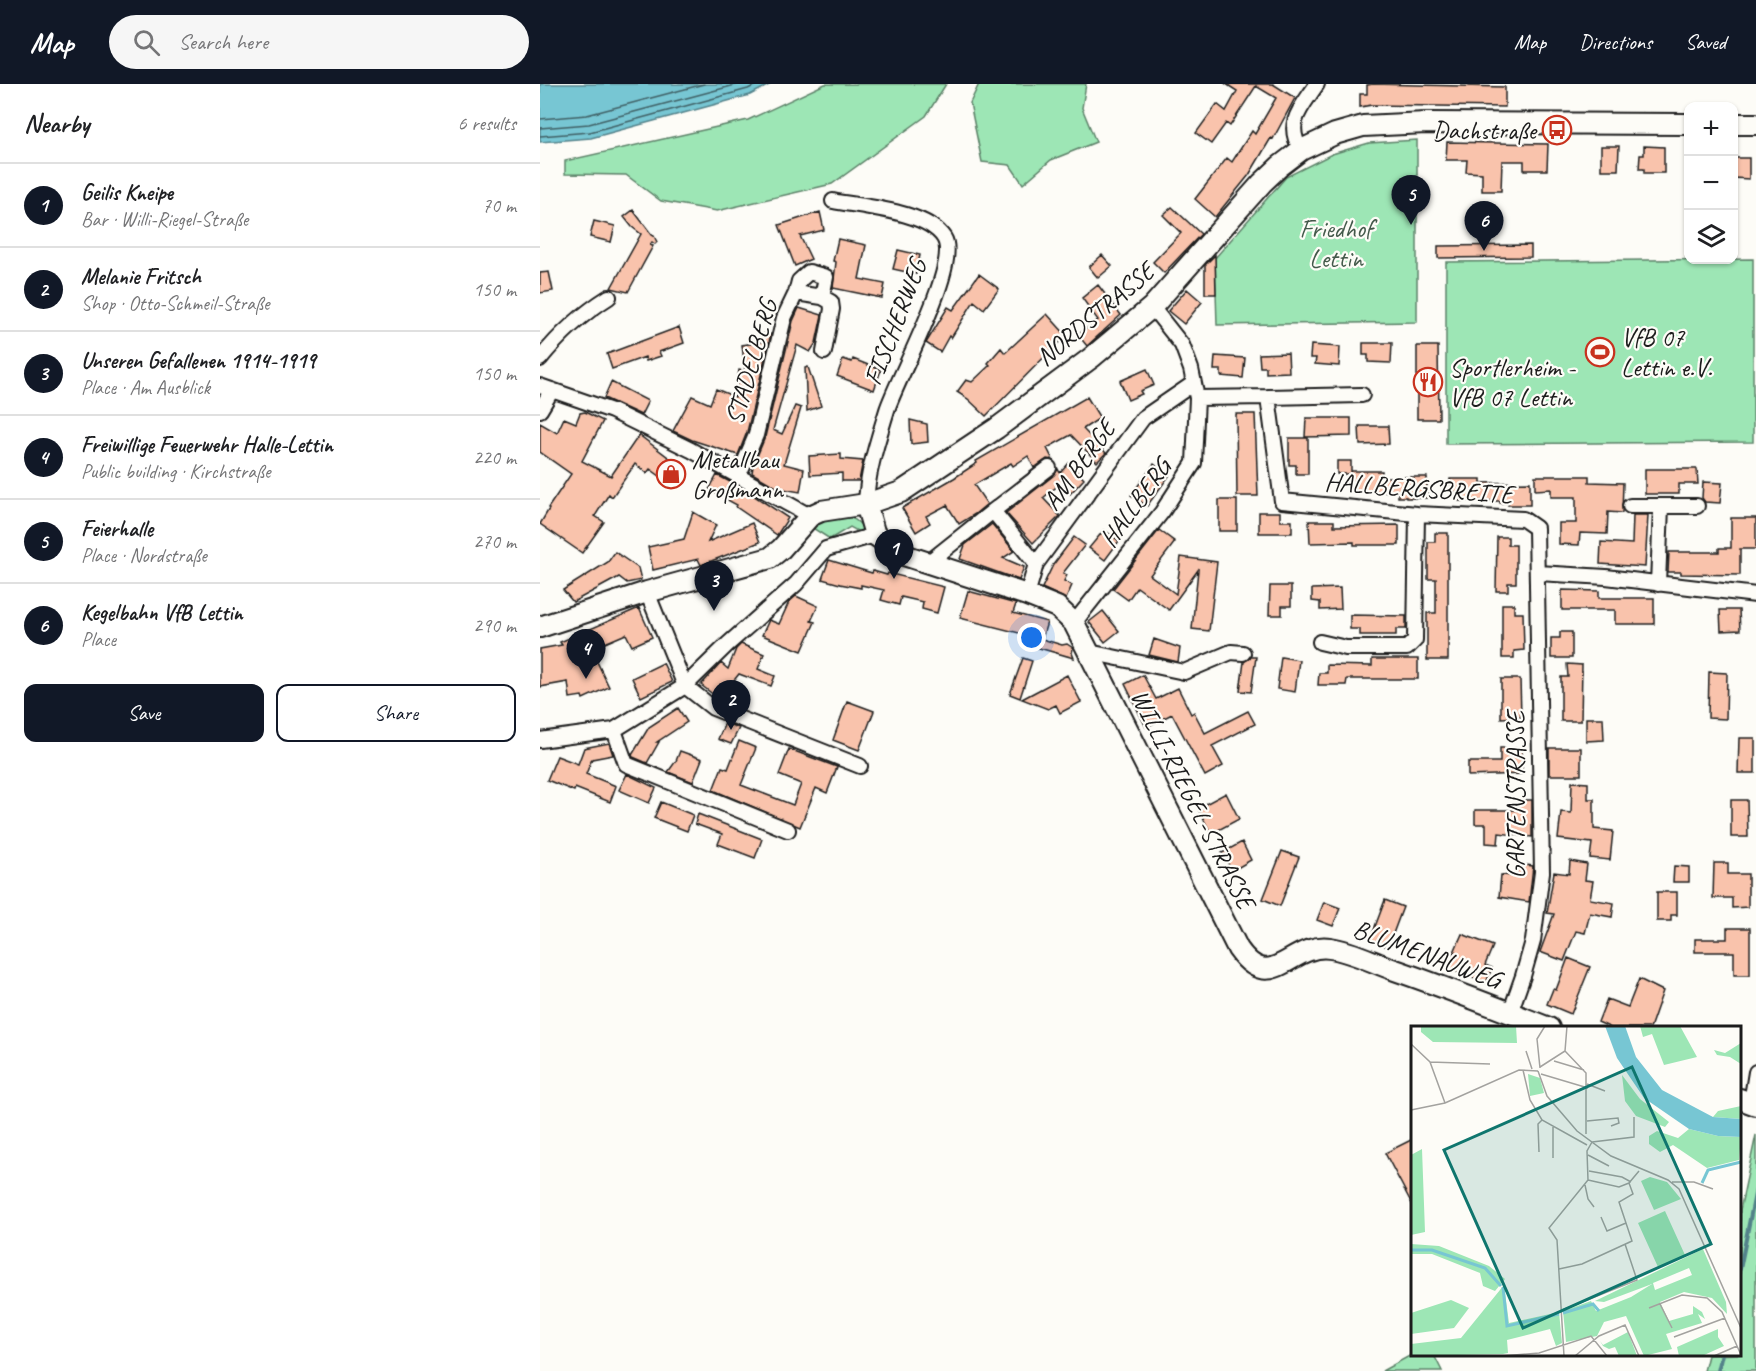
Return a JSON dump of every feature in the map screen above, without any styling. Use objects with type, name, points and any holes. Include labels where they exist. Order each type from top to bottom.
[{"type":"street","points":[[1301,150],[1294,139],[1294,120],[1317,84]]},
{"type":"street","name":"NORDSTRASSE","points":[[810,516],[821,511],[866,504],[901,492],[997,428],[1091,358],[1152,307],[1262,183],[1280,166],[1301,150],[1335,134],[1364,126],[1426,123],[1684,124]]},
{"type":"street","points":[[1738,124],[1756,123]]},
{"type":"street","name":"FISCHERWEG","points":[[833,201],[911,217],[928,224],[944,238],[948,248],[942,282],[888,408],[867,486],[866,504]]},
{"type":"street","name":"STADELBERG","points":[[738,477],[756,435],[784,318],[799,281],[809,272],[826,277],[822,297]]},
{"type":"street","name":"STADELBERG","points":[[796,293],[822,297],[831,302],[832,309],[824,352]]},
{"type":"street","points":[[540,359],[555,340],[588,310],[609,297]]},
{"type":"street","name":"HALLBERG","points":[[1074,623],[1162,512],[1194,463],[1197,398],[1194,383],[1182,345],[1152,307]]},
{"type":"street","name":"AM BERGE","points":[[1027,595],[1036,564],[1143,418],[1194,383]]},
{"type":"street","points":[[540,410],[546,388],[612,411],[691,450],[810,516],[770,558],[647,592],[540,627]]},
{"type":"street","points":[[1197,398],[1233,399],[1362,394]]},
{"type":"street","name":"HALLBERGSBREITE","points":[[1268,397],[1282,501],[1416,514],[1523,519],[1536,528],[1538,573]]},
{"type":"street","points":[[929,562],[1049,468]]},
{"type":"street","points":[[540,740],[614,730],[685,686],[728,644],[796,584],[826,549],[875,535],[866,504]]},
{"type":"street","points":[[1630,506],[1697,506]]},
{"type":"street","points":[[1658,584],[1661,506]]},
{"type":"street","points":[[993,511],[1036,564]]},
{"type":"street","points":[[1320,642],[1346,648],[1407,648],[1415,640],[1416,514]]},
{"type":"street","name":"WILLI-RIEGEL-STRASSE","points":[[875,535],[904,555],[1027,595],[1057,608],[1074,623],[1238,949],[1246,962],[1253,967]]},
{"type":"street","points":[[1538,573],[1606,577],[1756,595]]},
{"type":"street","name":"GARTENSTRASSE","points":[[1510,1013],[1533,941],[1542,872],[1538,573]]},
{"type":"street","points":[[647,592],[685,686],[713,708],[860,766]]},
{"type":"street","name":"WILLI-RIEGEL-STRASSE","points":[[1089,652],[1184,672],[1231,652],[1243,653]]},
{"type":"street","points":[[614,730],[626,764],[788,830]]},
{"type":"street","name":"BLUMENAUWEG","points":[[1253,967],[1274,968],[1305,952],[1329,948],[1544,1026]]},
{"type":"street","points":[[1749,1102],[1756,1072]]},
{"type":"green space","points":[[825,84],[946,84],[926,116],[832,184],[717,211],[661,201],[626,175],[565,174],[565,161],[748,120]]},
{"type":"green space","points":[[979,84],[1086,84],[1082,108],[1096,142],[1051,160],[1023,184],[1010,165],[982,162],[970,103]]},
{"type":"green space","name":"Friedhof Lettin","points":[[1417,140],[1417,322],[1217,325],[1215,258],[1286,177],[1332,154],[1369,143]]},
{"type":"green space","name":"VfB 07 Lettin e.V.","points":[[1738,259],[1753,259],[1753,442],[1446,444],[1446,262],[1684,260],[1684,264],[1738,264]]},
{"type":"green space","points":[[843,516],[855,520],[864,529],[859,532],[850,527],[830,539],[811,527],[819,521]]},
{"type":"green space","points":[[1756,1135],[1756,1371],[1704,1371],[1708,1356],[1741,1356],[1741,1205]]},
{"type":"green space","points":[[1411,1355],[1434,1356],[1442,1371],[1382,1371]]},
{"type":"water","points":[[540,84],[771,84],[750,95],[591,138],[540,142]]},
{"type":"building","points":[[1226,84],[1273,84],[1295,98],[1273,139],[1271,138],[1249,175],[1215,217],[1195,199],[1227,158],[1232,162],[1252,131],[1255,134],[1276,98],[1256,86],[1230,126],[1226,123],[1211,144],[1196,133],[1217,104],[1226,111],[1237,91]]},
{"type":"building","points":[[1367,85],[1505,87],[1505,107],[1372,105],[1360,107],[1360,94],[1367,94]]},
{"type":"building","points":[[1447,142],[1548,144],[1547,170],[1524,170],[1524,161],[1502,161],[1501,191],[1482,191],[1482,173],[1466,172],[1467,160],[1446,160]]},
{"type":"building","points":[[1601,146],[1619,146],[1618,170],[1601,170]]},
{"type":"building","points":[[1644,146],[1664,147],[1664,173],[1644,173],[1644,169],[1639,169],[1640,155],[1644,155]]},
{"type":"building","points":[[1738,158],[1749,158],[1749,179],[1738,178]]},
{"type":"building","points":[[1172,207],[1201,234],[1164,273],[1153,262],[1181,233],[1163,215]]},
{"type":"building","points":[[633,210],[657,242],[655,244],[652,242],[650,245],[653,246],[628,292],[611,288],[641,234],[624,217]]},
{"type":"building","points":[[820,212],[824,230],[800,236],[811,259],[795,266],[779,225]]},
{"type":"building","points":[[594,221],[615,226],[611,242],[590,237]]},
{"type":"building","points":[[838,239],[866,245],[859,279],[885,284],[882,298],[833,288],[836,262],[833,261]]},
{"type":"building","points":[[1531,245],[1531,257],[1438,258],[1438,246]]},
{"type":"building","points":[[898,250],[920,255],[916,274],[893,269]]},
{"type":"building","points":[[1102,255],[1112,266],[1098,278],[1089,267]]},
{"type":"building","points":[[1215,255],[1216,294],[1205,294],[1205,265]]},
{"type":"building","points":[[549,272],[553,291],[540,293],[540,273]]},
{"type":"building","points":[[979,274],[999,289],[984,309],[974,301],[940,352],[926,343],[948,307],[953,310]]},
{"type":"building","points":[[1098,285],[1121,315],[1087,346],[1078,335],[1098,320],[1082,298]]},
{"type":"building","points":[[1187,289],[1202,302],[1184,324],[1168,311]]},
{"type":"building","points":[[799,308],[822,315],[816,343],[810,352],[797,345],[773,430],[782,434],[795,406],[801,408],[784,464],[804,469],[800,492],[778,488],[752,473],[765,437],[793,321]]},
{"type":"building","points":[[1047,314],[1066,335],[986,416],[957,392],[966,380],[972,382],[990,365],[988,363],[1001,348],[1005,353]]},
{"type":"building","points":[[679,327],[684,343],[659,352],[661,356],[646,361],[645,357],[612,369],[607,354]]},
{"type":"building","points":[[763,334],[771,334],[747,432],[738,455],[692,440],[673,431],[692,396],[710,404],[716,389],[735,397],[739,370],[745,371],[742,345],[762,342]]},
{"type":"building","points":[[1363,343],[1392,343],[1391,363],[1368,362],[1368,355],[1363,355]]},
{"type":"building","points":[[1311,345],[1340,347],[1339,366],[1315,364],[1316,358],[1310,358]]},
{"type":"building","name":"Sportlerheim - VfB 07 Lettin","points":[[1417,346],[1438,346],[1439,419],[1417,419]]},
{"type":"building","points":[[1288,353],[1289,372],[1266,373],[1266,367],[1260,367],[1259,354]]},
{"type":"building","points":[[1215,356],[1245,358],[1243,378],[1221,376],[1221,370],[1214,370]]},
{"type":"building","points":[[843,359],[852,362],[853,359],[881,370],[874,390],[837,376]]},
{"type":"building","points":[[808,367],[821,406],[807,411],[805,368]]},
{"type":"building","points":[[1147,369],[1154,385],[1128,400],[1120,381]]},
{"type":"building","points":[[611,382],[648,401],[641,415],[604,398]]},
{"type":"building","points":[[1087,397],[1100,418],[1083,429],[1106,453],[1097,462],[1071,435],[1047,448],[1053,460],[1047,459],[1034,468],[1028,456],[1013,466],[1011,463],[974,485],[987,504],[975,514],[959,524],[947,505],[926,516],[930,523],[916,532],[902,508],[954,478],[977,463],[976,461]]},
{"type":"building","points":[[585,412],[603,421],[582,461],[611,476],[639,435],[672,460],[660,476],[650,469],[647,473],[635,464],[612,497],[609,494],[595,516],[604,522],[582,553],[540,524],[571,474],[540,452],[540,423],[557,433],[564,418],[576,423],[580,413]]},
{"type":"building","points":[[1236,414],[1255,414],[1258,496],[1237,496]]},
{"type":"building","points":[[1306,418],[1351,418],[1351,436],[1305,437]]},
{"type":"building","points":[[910,420],[927,424],[928,442],[911,444]]},
{"type":"building","points":[[1359,426],[1388,426],[1389,444],[1360,445]]},
{"type":"building","points":[[1289,438],[1308,438],[1308,474],[1296,474],[1296,465],[1289,465]]},
{"type":"building","points":[[841,454],[841,459],[863,461],[859,481],[842,481],[842,473],[810,475],[809,456]]},
{"type":"building","points":[[1337,461],[1351,461],[1351,474],[1337,474]]},
{"type":"building","points":[[1069,463],[1084,479],[1070,494],[1060,484],[1043,498],[1060,516],[1033,543],[1006,513],[1054,475],[1058,469],[1060,473]]},
{"type":"building","points":[[1154,464],[1169,476],[1147,506],[1131,495]]},
{"type":"building","points":[[1645,469],[1697,469],[1698,484],[1679,484],[1679,494],[1645,494]]},
{"type":"building","points":[[1351,471],[1382,471],[1382,477],[1427,477],[1427,498],[1398,497],[1398,492],[1351,491]]},
{"type":"building","points":[[717,475],[747,491],[788,518],[777,535],[736,507],[737,505],[709,490]]},
{"type":"building","points":[[1535,476],[1589,476],[1589,482],[1623,483],[1622,513],[1608,512],[1607,534],[1580,533],[1579,545],[1559,544],[1559,523],[1576,523],[1576,497],[1551,497],[1551,489],[1535,490]]},
{"type":"building","points":[[1450,479],[1481,479],[1481,483],[1530,482],[1530,505],[1508,505],[1500,501],[1459,501],[1459,492],[1450,492]]},
{"type":"building","points":[[1703,482],[1722,483],[1720,503],[1705,502],[1702,498]]},
{"type":"building","points":[[1219,500],[1237,500],[1237,531],[1219,531]]},
{"type":"building","points":[[693,512],[716,525],[708,542],[752,523],[760,542],[701,565],[698,559],[653,570],[648,547],[684,539]]},
{"type":"building","points":[[1259,512],[1280,512],[1280,521],[1292,521],[1292,533],[1259,533]]},
{"type":"building","points":[[1633,515],[1648,515],[1645,567],[1600,564],[1601,542],[1632,544]]},
{"type":"building","points":[[1731,518],[1756,518],[1756,549],[1740,549],[1740,575],[1668,572],[1669,552],[1719,552],[1719,548],[1731,548]]},
{"type":"building","points":[[1309,521],[1334,521],[1334,526],[1399,525],[1399,545],[1354,545],[1354,542],[1310,543]]},
{"type":"building","points":[[992,524],[1014,551],[1003,558],[1024,567],[1019,580],[960,559],[965,545]]},
{"type":"building","points":[[1104,530],[1119,541],[1105,560],[1089,548]]},
{"type":"building","points":[[1159,530],[1175,542],[1150,575],[1176,594],[1181,557],[1217,562],[1209,631],[1192,629],[1198,570],[1169,610],[1137,587],[1128,600],[1113,589]]},
{"type":"building","points":[[1435,533],[1448,533],[1448,660],[1427,660],[1427,613],[1436,613],[1436,579],[1428,579],[1428,542],[1435,542]]},
{"type":"building","points":[[1074,537],[1085,545],[1063,573],[1067,575],[1064,581],[1072,585],[1066,599],[1042,588],[1053,565]]},
{"type":"building","points":[[1497,537],[1508,537],[1508,545],[1516,545],[1516,583],[1508,583],[1508,591],[1496,591]]},
{"type":"building","points":[[615,552],[638,568],[641,580],[627,583],[619,577],[573,602],[563,590],[608,562]]},
{"type":"building","points":[[829,560],[872,573],[873,571],[887,575],[888,573],[944,587],[937,613],[922,609],[923,602],[901,597],[899,605],[881,600],[884,590],[861,585],[861,588],[822,579]]},
{"type":"building","points":[[1270,586],[1291,586],[1291,606],[1282,606],[1282,615],[1269,615]]},
{"type":"building","points":[[1340,588],[1341,609],[1320,610],[1320,602],[1312,601],[1312,589]]},
{"type":"building","points":[[1562,590],[1599,591],[1599,598],[1654,598],[1654,624],[1615,624],[1615,610],[1562,610]]},
{"type":"building","points":[[968,591],[1016,604],[1013,613],[1047,622],[1042,639],[1062,645],[1067,644],[1073,648],[1074,658],[1025,644],[1027,635],[960,618]]},
{"type":"building","points":[[796,596],[818,606],[811,621],[815,622],[802,651],[762,635],[769,620],[779,624],[789,602]]},
{"type":"building","points":[[1502,604],[1514,604],[1514,613],[1523,613],[1524,650],[1514,651],[1514,658],[1502,658]]},
{"type":"building","points":[[639,608],[652,637],[632,646],[626,634],[591,649],[609,687],[583,699],[582,696],[570,698],[568,682],[540,687],[540,649],[562,645],[560,642]]},
{"type":"building","points":[[1720,610],[1739,610],[1740,630],[1721,631]]},
{"type":"building","points":[[1103,611],[1119,631],[1105,642],[1089,622]]},
{"type":"building","points":[[1350,615],[1406,616],[1406,629],[1396,629],[1396,635],[1360,635],[1360,629],[1350,629]]},
{"type":"building","points":[[1560,632],[1572,632],[1572,658],[1551,658],[1551,638],[1560,638]]},
{"type":"building","points":[[1154,639],[1180,648],[1178,662],[1149,655]]},
{"type":"building","points":[[741,644],[764,654],[758,669],[775,676],[771,686],[739,674],[719,699],[701,685],[721,663],[728,669],[736,649]]},
{"type":"building","points":[[1251,657],[1256,657],[1251,692],[1240,691],[1244,662]]},
{"type":"building","points":[[1281,657],[1299,660],[1295,692],[1277,689]]},
{"type":"building","points":[[1023,658],[1032,661],[1020,698],[1010,694]]},
{"type":"building","points":[[1372,659],[1418,659],[1418,679],[1347,679],[1346,685],[1318,685],[1319,673],[1327,673],[1327,665],[1372,666]]},
{"type":"building","points":[[663,663],[672,682],[641,697],[632,678]]},
{"type":"building","points":[[1567,664],[1582,665],[1581,721],[1561,721],[1561,677],[1568,677]]},
{"type":"building","points":[[1709,672],[1727,673],[1726,719],[1708,718]]},
{"type":"building","points":[[1067,675],[1081,702],[1060,713],[1056,705],[1048,709],[1022,699]]},
{"type":"building","points":[[1143,675],[1156,699],[1178,688],[1191,714],[1194,712],[1205,733],[1248,711],[1255,724],[1212,746],[1223,766],[1205,776],[1172,714],[1146,727],[1125,684]]},
{"type":"building","points":[[1501,679],[1520,679],[1521,717],[1501,718]]},
{"type":"building","points":[[847,701],[874,711],[859,750],[833,740]]},
{"type":"building","points":[[678,708],[687,722],[657,742],[659,742],[647,763],[633,757],[632,755],[649,727]]},
{"type":"building","points":[[1586,718],[1603,718],[1604,740],[1586,741]]},
{"type":"building","points":[[725,723],[739,728],[731,744],[718,739]]},
{"type":"building","points":[[1739,738],[1755,738],[1755,773],[1738,773]]},
{"type":"building","points":[[739,741],[756,748],[741,785],[793,805],[801,784],[779,775],[789,749],[837,767],[827,793],[816,788],[800,827],[713,790],[722,767],[728,769]]},
{"type":"building","points":[[609,743],[613,755],[592,759],[586,774],[616,786],[610,802],[547,780],[557,756],[578,764],[584,748]]},
{"type":"building","points":[[1500,748],[1522,748],[1522,774],[1468,776],[1468,762],[1500,762]]},
{"type":"building","points":[[1549,748],[1581,748],[1581,775],[1549,775]]},
{"type":"building","points":[[680,751],[702,759],[693,782],[668,772]]},
{"type":"building","points":[[627,774],[656,788],[649,803],[619,790]]},
{"type":"building","points":[[1572,782],[1588,783],[1588,799],[1594,799],[1594,829],[1613,831],[1610,860],[1590,858],[1592,843],[1558,839],[1561,812],[1571,813]]},
{"type":"building","points":[[1226,793],[1239,819],[1211,834],[1198,808]]},
{"type":"building","points":[[1518,800],[1532,800],[1532,837],[1499,833],[1498,844],[1486,843],[1486,824],[1475,824],[1475,810],[1518,810]]},
{"type":"building","points":[[1731,800],[1747,800],[1748,837],[1731,837]]},
{"type":"building","points":[[661,802],[693,815],[687,831],[654,818]]},
{"type":"building","points":[[698,814],[762,839],[755,858],[718,844],[722,834],[695,824]]},
{"type":"building","points":[[1242,842],[1251,860],[1232,871],[1222,853]]},
{"type":"building","points":[[1282,851],[1299,857],[1280,906],[1263,899]]},
{"type":"building","points":[[1570,861],[1587,864],[1585,880],[1593,881],[1590,899],[1614,903],[1612,917],[1590,913],[1585,933],[1576,931],[1564,961],[1540,952],[1554,914],[1547,913],[1554,872],[1569,874]]},
{"type":"building","points":[[1714,863],[1728,863],[1728,874],[1748,874],[1748,907],[1732,908],[1732,898],[1713,898]]},
{"type":"building","points":[[1517,864],[1533,866],[1529,902],[1499,897],[1501,875],[1516,876]]},
{"type":"building","points":[[1674,866],[1689,867],[1689,882],[1673,882]]},
{"type":"building","points":[[1657,892],[1677,892],[1677,915],[1671,915],[1671,921],[1657,921]]},
{"type":"building","points":[[1385,900],[1403,907],[1388,947],[1370,940]]},
{"type":"building","points":[[1324,902],[1340,908],[1333,926],[1317,920]]},
{"type":"building","points":[[1727,928],[1750,928],[1750,975],[1734,975],[1734,952],[1695,952],[1695,939],[1727,939]]},
{"type":"building","points":[[1462,934],[1493,946],[1485,965],[1492,968],[1486,983],[1447,968]]},
{"type":"building","points":[[1568,958],[1590,967],[1571,1014],[1547,1004],[1553,989],[1556,990]]},
{"type":"building","points":[[1639,979],[1663,991],[1651,1026],[1607,1026],[1598,1022],[1607,999],[1628,1007]]},
{"type":"building","points":[[1411,1140],[1411,1202],[1385,1153]]},
{"type":"waterway","points":[[1741,1264],[1756,1189]]},
{"type":"waterway","points":[[1718,1371],[1722,1356]]},
{"type":"place","name":"Dachstraße","points":[[1557,130]]},
{"type":"place","name":"Feierhalle","points":[[1411,225]]},
{"type":"place","name":"Kegelbahn VfB Lettin","points":[[1484,251]]},
{"type":"place","name":"VfB 07 Lettin e.V.","points":[[1600,352]]},
{"type":"place","name":"Sportlerheim - VfB 07 Lettin","points":[[1428,382]]},
{"type":"place","name":"Metallbau Großmann","points":[[671,474]]},
{"type":"place","name":"Geilis Kneipe","points":[[894,579]]},
{"type":"place","name":"Unseren Gefallenen 1914-1919","points":[[714,611]]},
{"type":"place","name":"Freiwillige Feuerwehr Halle-Lettin","points":[[586,679]]},
{"type":"place","name":"Melanie Fritsch","points":[[731,730]]}]
